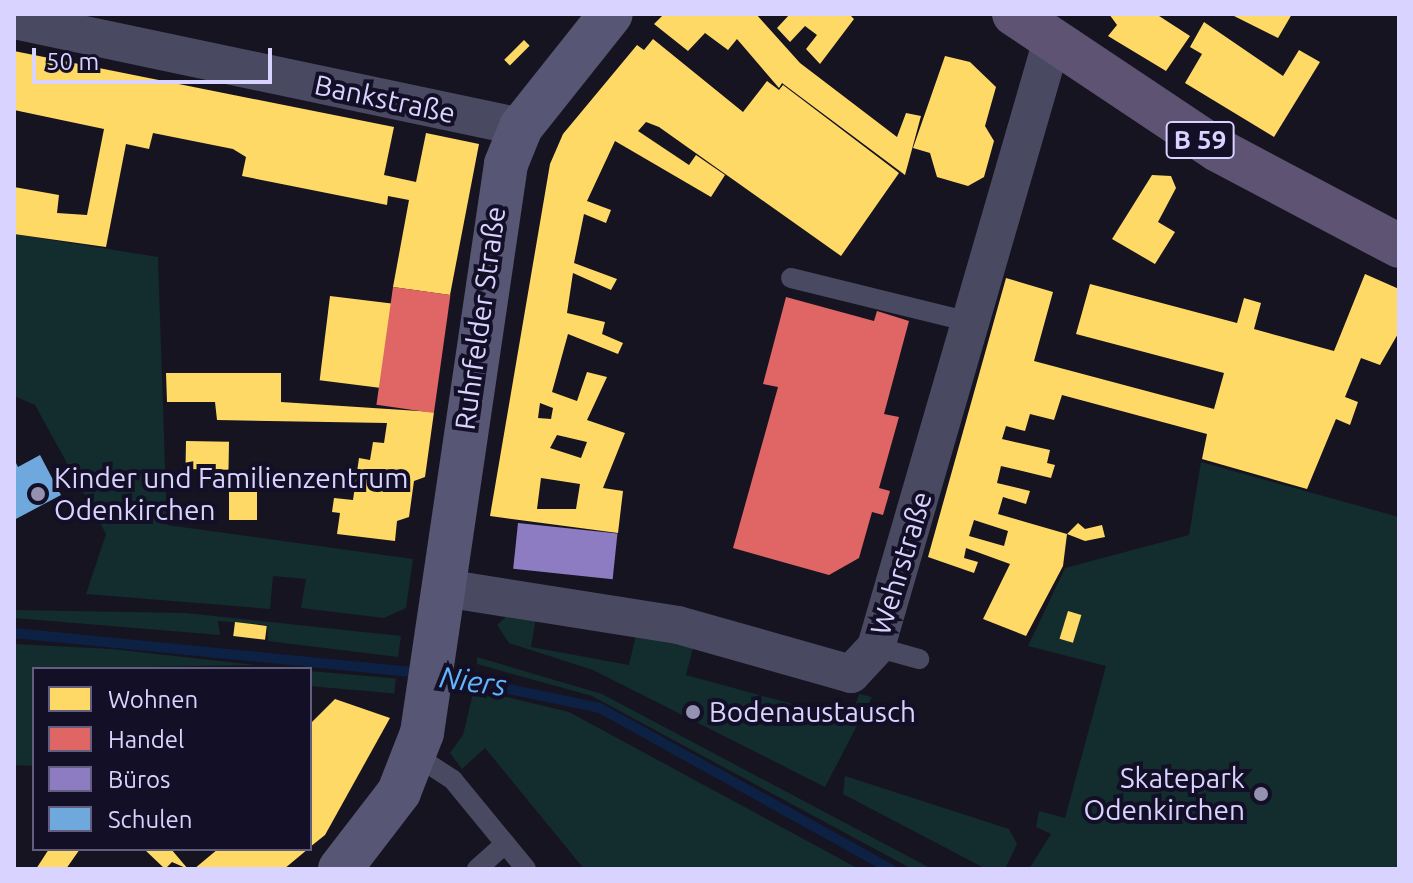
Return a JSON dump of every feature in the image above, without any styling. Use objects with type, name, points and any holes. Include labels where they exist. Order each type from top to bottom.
[{"type":"main road","name":"Ruhrfelder Straße","points":[[340,869],[388,809],[415,755],[434,673],[494,211],[521,127],[611,14]]},
{"type":"main road","name":"B 59","points":[[1014,14],[1051,44],[1218,150],[1399,246]]},
{"type":"street","name":"Bankstraße","points":[[14,20],[521,127]]},
{"type":"street","name":"Wehrstraße","points":[[444,588],[678,625],[851,674],[876,647],[974,323],[1051,44]]},
{"type":"lane","points":[[791,278],[974,323]]},
{"type":"lane","points":[[876,647],[919,659]]},
{"type":"lane","points":[[415,755],[453,780],[526,869]]},
{"type":"lane","points":[[477,869],[505,844]]},
{"type":"green space","points":[[14,234],[158,257],[167,525],[413,559],[406,608],[384,618],[301,608],[306,579],[273,576],[270,609],[86,594],[106,534],[35,405],[14,396]]},
{"type":"green space","points":[[1201,462],[1399,517],[1399,869],[1029,869],[1051,834],[1036,827],[1039,811],[1065,818],[1106,666],[1028,646],[1065,568],[1189,535]]},
{"type":"green space","points":[[14,610],[186,613],[401,636],[398,657],[268,641],[267,625],[218,621],[220,635],[14,618]]},
{"type":"green space","points":[[509,614],[536,617],[531,647],[629,665],[636,635],[693,648],[686,675],[851,720],[859,694],[872,697],[825,787],[593,670],[509,643],[497,625]]},
{"type":"green space","points":[[14,644],[112,649],[257,665],[32,667],[32,766],[14,765]]},
{"type":"green space","points":[[477,657],[602,694],[932,869],[912,869],[592,696],[477,664]]},
{"type":"green space","points":[[312,671],[396,678],[394,693],[312,686]]},
{"type":"green space","points":[[474,689],[569,712],[859,869],[584,869],[485,748],[462,769],[450,753],[463,735]]},
{"type":"green space","points":[[845,776],[1009,829],[1017,844],[1005,869],[986,869],[843,794]]},
{"type":"building: Wohnen","points":[[664,14],[756,14],[800,63],[897,137],[906,113],[921,116],[905,175],[782,83],[779,88],[737,39],[728,50],[705,33],[688,51],[654,24]]},
{"type":"building: Wohnen","points":[[790,14],[849,14],[854,19],[820,64],[806,49],[817,35],[805,26],[790,42],[777,28]]},
{"type":"building: Wohnen","points":[[1109,14],[1156,14],[1190,36],[1166,71],[1108,36],[1117,25]]},
{"type":"building: Wohnen","points":[[1230,14],[1292,14],[1278,38]]},
{"type":"building: Wohnen","points":[[1204,22],[1283,76],[1299,50],[1320,62],[1274,137],[1185,83],[1202,54],[1190,47]]},
{"type":"building: Wohnen","points":[[653,39],[743,112],[767,81],[779,90],[783,85],[899,173],[841,256],[659,127],[646,122],[638,131],[689,165],[696,155],[725,175],[711,197],[615,141],[587,201],[611,210],[606,223],[584,214],[574,263],[617,279],[611,290],[573,273],[567,313],[605,322],[602,334],[623,343],[618,354],[568,334],[552,392],[577,401],[587,372],[607,377],[587,420],[625,433],[603,488],[623,491],[618,533],[490,516],[550,164],[563,134],[637,45],[644,50]],"holes":[[[540,403],[553,408],[551,419],[538,418]],[[557,435],[587,442],[581,458],[550,448]],[[541,478],[580,484],[576,509],[537,509]]]},
{"type":"building: Wohnen","points":[[524,40],[530,46],[510,65],[504,60]]},
{"type":"building: Wohnen","points":[[14,51],[394,127],[384,175],[416,182],[426,133],[479,144],[450,295],[393,287],[409,200],[388,196],[387,205],[242,176],[246,157],[233,149],[153,133],[149,149],[126,144],[106,247],[14,234],[14,187],[59,195],[57,213],[87,215],[104,129],[14,110]]},
{"type":"building: Wohnen","points":[[945,56],[970,62],[996,87],[985,126],[994,141],[984,177],[968,186],[937,177],[930,153],[913,148]]},
{"type":"building: Wohnen","points":[[1152,175],[1171,176],[1176,188],[1158,222],[1175,232],[1155,264],[1112,239]]},
{"type":"building: Wohnen","points":[[1365,274],[1399,289],[1399,332],[1380,365],[1361,358],[1345,397],[1358,402],[1350,425],[1336,419],[1307,489],[1202,459],[1207,434],[1062,395],[1054,420],[1030,414],[1025,431],[1006,426],[1002,439],[1050,450],[1047,463],[1055,465],[1051,478],[1001,466],[997,483],[1030,491],[1026,504],[1003,497],[998,514],[1067,534],[1063,566],[1026,636],[983,619],[1010,564],[966,548],[964,558],[978,562],[974,573],[928,557],[1006,278],[1053,292],[1034,361],[1214,409],[1224,373],[1076,334],[1090,284],[1237,323],[1244,298],[1261,303],[1254,329],[1334,351]],"holes":[[[974,520],[1008,531],[1004,546],[969,536]]]},
{"type":"building: Wohnen","points":[[330,296],[392,304],[381,388],[320,380]]},
{"type":"building: Wohnen","points":[[166,373],[281,373],[281,402],[434,412],[425,477],[414,481],[409,517],[397,521],[395,541],[337,534],[340,513],[332,512],[334,498],[353,500],[359,458],[370,460],[373,442],[384,443],[387,423],[217,420],[215,402],[167,402]]},
{"type":"building: Wohnen","points":[[186,441],[229,442],[229,470],[186,469]]},
{"type":"building: Wohnen","points":[[229,477],[257,477],[257,520],[229,520]]},
{"type":"building: Wohnen","points":[[1078,523],[1085,529],[1102,525],[1105,537],[1085,541],[1067,534]]},
{"type":"building: Wohnen","points":[[1068,611],[1081,615],[1073,643],[1060,639]]},
{"type":"building: Wohnen","points":[[235,622],[267,626],[265,640],[233,636]]},
{"type":"building: Wohnen","points":[[335,699],[390,718],[325,835],[312,845],[312,722]]},
{"type":"building: Wohnen","points":[[48,851],[79,851],[66,869],[36,869]]},
{"type":"building: Wohnen","points":[[146,851],[173,851],[188,869],[172,862],[165,869]]},
{"type":"building: Wohnen","points":[[216,851],[306,851],[284,869],[194,869]]},
{"type":"building: Handel","points":[[393,287],[450,295],[434,413],[376,405]]},
{"type":"building: Handel","points":[[786,297],[874,321],[877,311],[909,321],[884,414],[899,417],[879,488],[890,491],[883,515],[872,512],[859,558],[829,575],[733,548],[778,387],[763,384]]},
{"type":"building: Büros","points":[[518,523],[617,533],[613,579],[513,569]]},
{"type":"building: Schulen","points":[[40,455],[61,495],[14,520],[14,459],[18,467]]},
{"type":"waterway","name":"Niers","points":[[14,633],[422,673]]},
{"type":"waterway","name":"Niers","points":[[442,675],[600,708],[890,869]]},
{"type":"place","name":"Kinder und Familienzentrum Odenkirchen","points":[[38,494]]},
{"type":"place","name":"Bodenaustausch","points":[[693,712]]},
{"type":"place","name":"Skatepark Odenkirchen","points":[[1261,794]]}]
